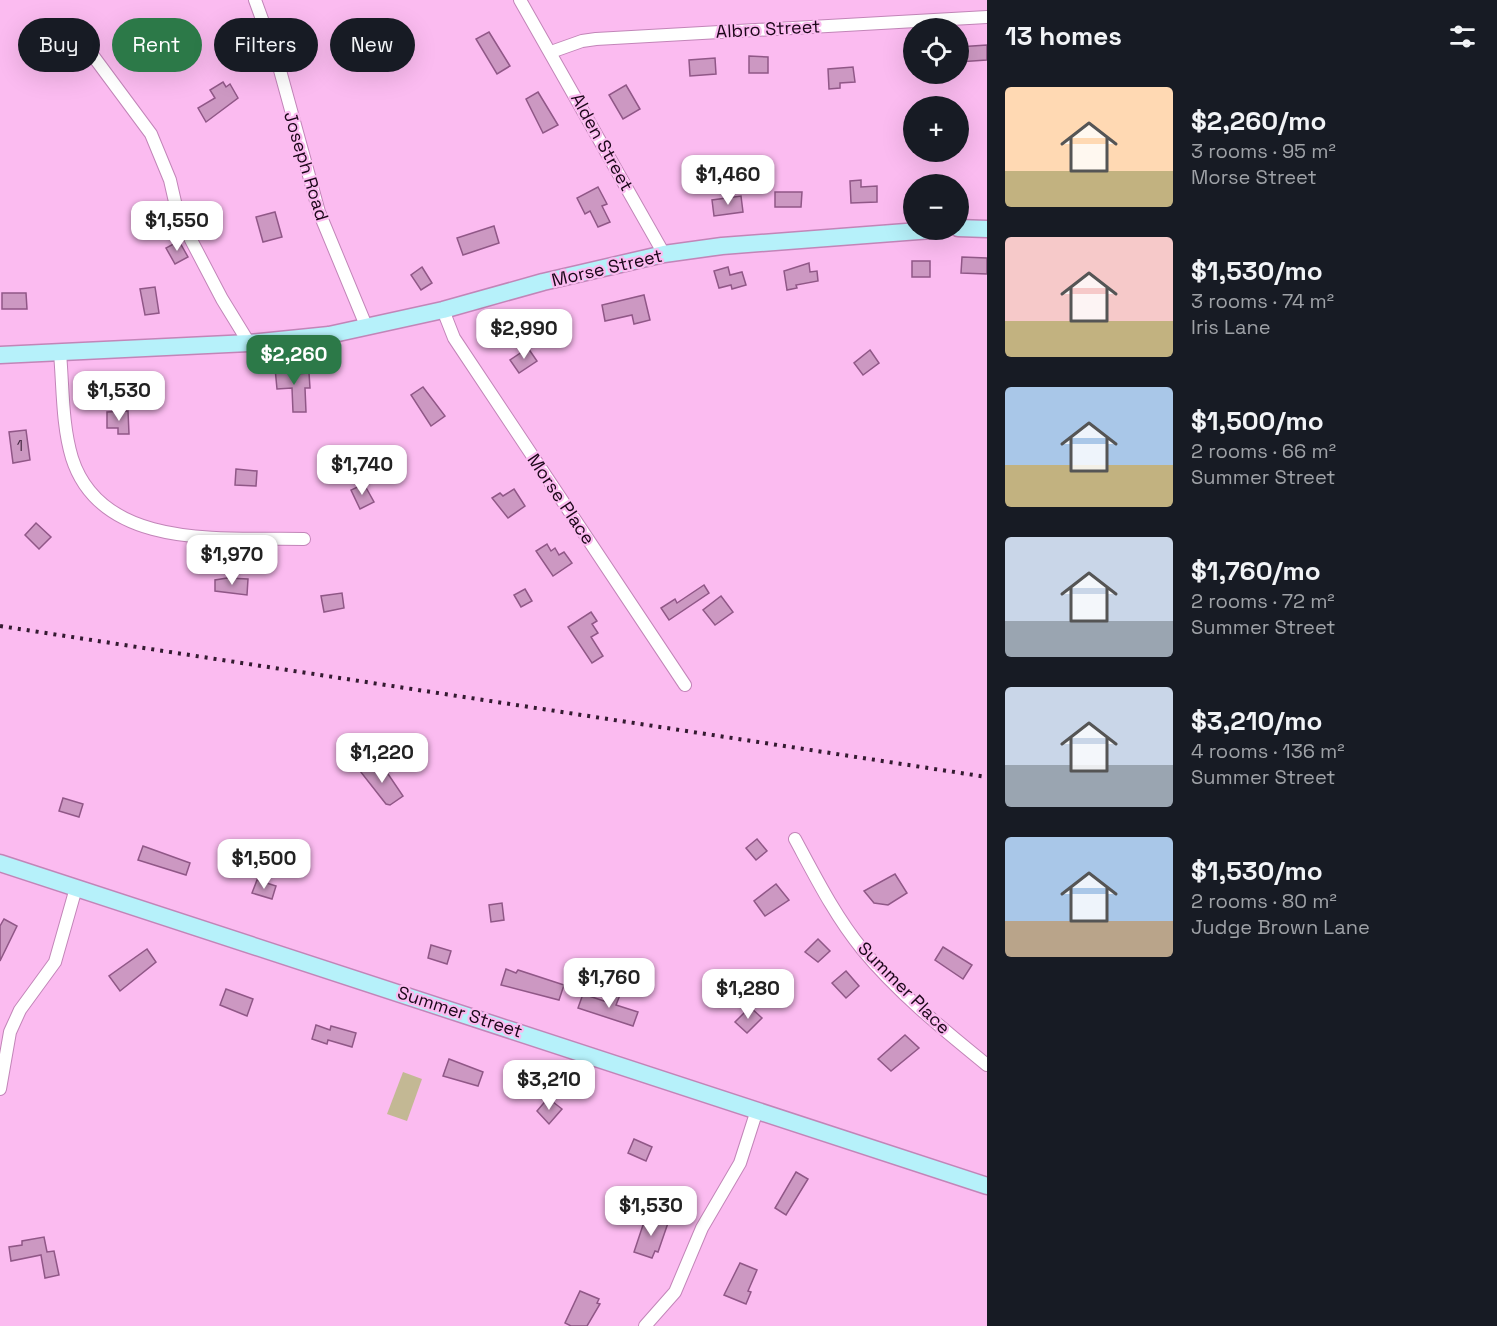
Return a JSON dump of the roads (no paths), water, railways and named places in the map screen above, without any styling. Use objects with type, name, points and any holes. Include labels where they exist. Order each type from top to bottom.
[{"type":"main road","points":[[969,228],[987,229]]},
{"type":"main road","name":"Morse Street","points":[[0,355],[249,343],[367,328],[443,310],[543,282],[664,254],[723,246],[903,232]]},
{"type":"main road","name":"Summer Street","points":[[0,863],[987,1186]]},
{"type":"street","name":"Joseph Road","points":[[255,0],[278,63],[318,212],[367,328]]},
{"type":"street","name":"Alden Street","points":[[520,0],[664,254]]},
{"type":"street","name":"Albro Street","points":[[551,52],[582,41],[596,39],[987,17]]},
{"type":"street","points":[[100,65],[151,134],[170,180],[178,215],[249,343]]},
{"type":"street","name":"Morse Place","points":[[443,310],[454,339],[685,685]]},
{"type":"street","points":[[60,353],[67,435],[72,458],[93,493],[111,511],[140,527],[174,534],[304,539]]},
{"type":"street","name":"Summer Place","points":[[795,839],[822,888],[863,950],[923,1011],[987,1065]]},
{"type":"street","points":[[0,1089],[10,1032],[20,1010],[54,962],[76,888]]},
{"type":"street","points":[[645,1326],[675,1292],[702,1228],[740,1163],[757,1110]]},
{"type":"railway","points":[[0,626],[987,777]]}]
